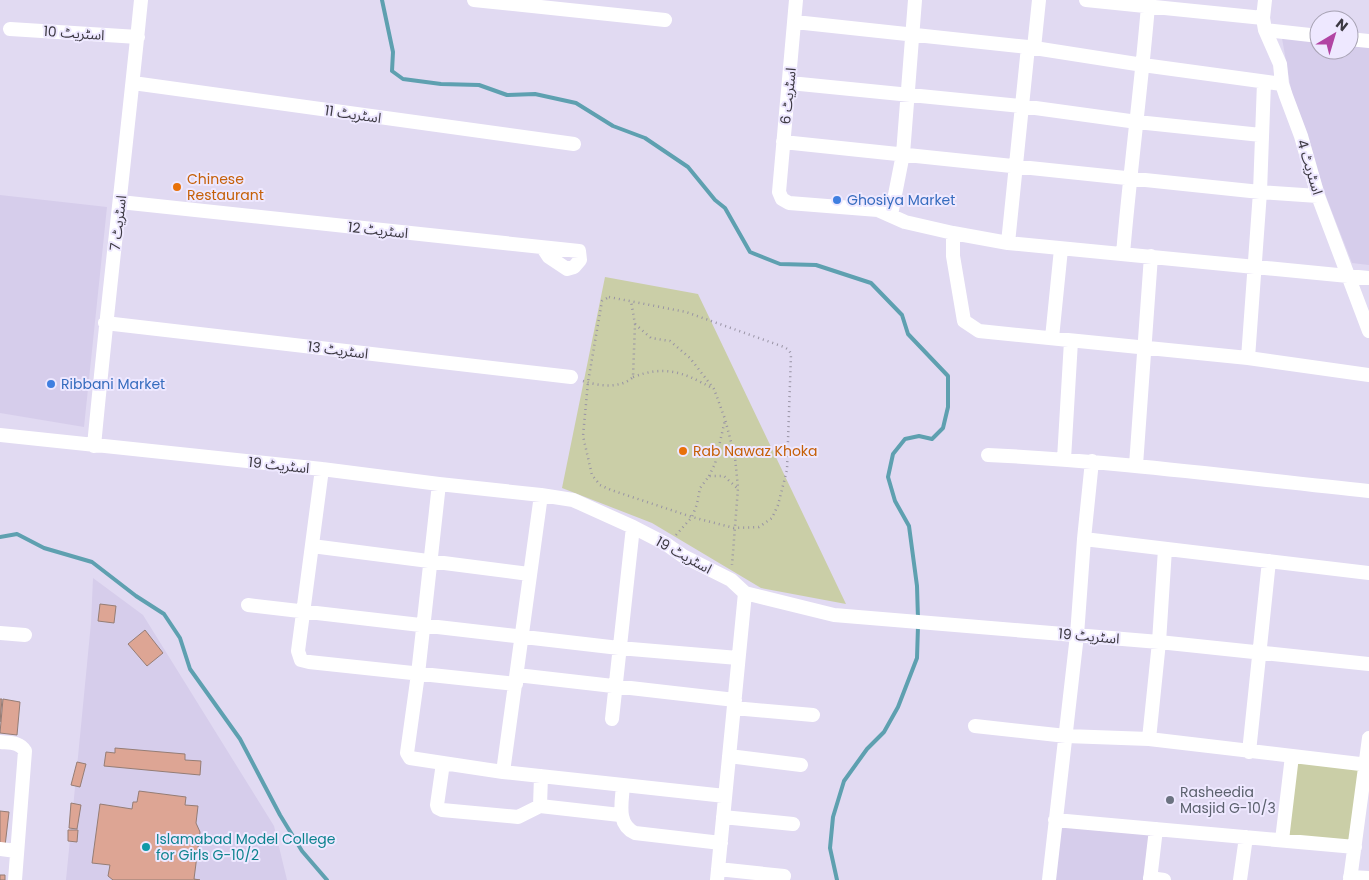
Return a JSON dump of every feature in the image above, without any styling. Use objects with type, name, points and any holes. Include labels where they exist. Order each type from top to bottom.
[{"type":"street","name":"اسٹریٹ 7","points":[[94,446],[105,323],[120,202],[141,0]]},
{"type":"street","points":[[474,0],[542,3],[665,20]]},
{"type":"street","name":"اسٹریٹ 6","points":[[796,0],[779,192],[782,199],[789,202],[878,210],[891,215]]},
{"type":"street","points":[[915,0],[903,154],[891,215],[905,222],[1008,243],[1369,278]]},
{"type":"street","points":[[1008,243],[1021,106],[1039,0]]},
{"type":"street","points":[[1086,0],[1148,6],[1264,24],[1309,34]]},
{"type":"street","name":"اسٹریٹ 4","points":[[1265,0],[1264,24],[1280,64],[1282,84],[1301,136],[1318,196],[1350,276],[1369,331]]},
{"type":"street","points":[[1123,254],[1129,178],[1137,122],[1148,6]]},
{"type":"street","points":[[795,22],[1031,48],[1282,84]]},
{"type":"street","name":"اسٹریٹ 10","points":[[10,29],[138,37]]},
{"type":"street","points":[[1248,358],[1260,192],[1264,82]]},
{"type":"street","name":"اسٹریٹ 11","points":[[132,83],[574,144]]},
{"type":"street","points":[[790,83],[1021,106],[1137,122],[1261,135]]},
{"type":"street","points":[[783,142],[1260,192],[1318,196]]},
{"type":"street","name":"اسٹریٹ 12","points":[[120,202],[579,251],[580,260],[574,267],[567,269],[549,257],[543,248]]},
{"type":"street","points":[[953,233],[953,256],[964,321],[979,331],[1248,358],[1369,375]]},
{"type":"street","points":[[1052,338],[1061,249]]},
{"type":"street","points":[[1136,465],[1151,256]]},
{"type":"street","name":"اسٹریٹ 13","points":[[105,323],[571,376]]},
{"type":"street","points":[[1064,459],[1071,341]]},
{"type":"street","name":"اسٹریٹ 19","points":[[0,435],[322,469],[439,484],[541,494],[573,500],[633,526],[666,544],[683,556],[731,580],[745,593],[834,615],[1159,642],[1369,664]]},
{"type":"street","points":[[988,455],[1136,465],[1369,491]]},
{"type":"street","points":[[1049,880],[1077,635],[1092,462]]},
{"type":"street","points":[[322,469],[298,652],[301,660],[418,674],[616,687],[813,715]]},
{"type":"street","points":[[439,484],[422,624],[418,674],[407,753],[410,758],[503,772],[725,796]]},
{"type":"street","points":[[503,772],[541,494]]},
{"type":"street","points":[[612,719],[633,526]]},
{"type":"street","points":[[1084,539],[1369,573]]},
{"type":"street","points":[[312,546],[529,574]]},
{"type":"street","points":[[1149,739],[1159,642],[1165,549]]},
{"type":"street","points":[[1249,752],[1269,561]]},
{"type":"street","points":[[745,593],[717,874],[784,876]]},
{"type":"street","points":[[248,605],[619,648],[738,658]]},
{"type":"street","points":[[0,633],[25,635]]},
{"type":"street","points":[[975,726],[1066,736],[1149,739],[1367,765]]},
{"type":"street","points":[[1369,738],[1363,822],[1355,847],[1350,878],[1369,878]]},
{"type":"street","points":[[0,742],[17,744],[23,747],[26,752],[15,880]]},
{"type":"street","points":[[729,756],[801,765]]},
{"type":"street","points":[[1282,840],[1292,756]]},
{"type":"street","points":[[443,763],[437,805],[442,810],[518,817],[540,806],[620,815]]},
{"type":"street","points":[[540,806],[541,776]]},
{"type":"street","points":[[623,784],[620,815],[628,830],[635,833],[721,842]]},
{"type":"street","points":[[724,817],[794,824]]},
{"type":"street","points":[[1055,820],[1355,847]]},
{"type":"street","points":[[1155,879],[1156,829]]},
{"type":"street","points":[[1240,880],[1246,837]]},
{"type":"street","points":[[0,849],[16,851]]},
{"type":"path","points":[[609,297],[631,301],[686,312],[789,350],[791,354],[787,470],[778,505],[772,518],[759,527],[734,528],[692,517],[611,490],[600,485],[592,475],[583,436],[588,382],[602,301],[609,297]]},
{"type":"path","points":[[631,301],[635,324],[632,377]]},
{"type":"path","points":[[635,324],[652,338],[670,341],[690,358],[714,389],[725,419],[735,457],[738,488],[731,580]]},
{"type":"path","points":[[571,376],[588,382],[618,386],[632,377],[650,370],[672,371],[692,377],[714,389]]},
{"type":"path","points":[[666,544],[681,531],[692,517],[700,488],[715,464],[725,419]]},
{"type":"path","points":[[709,476],[724,476],[738,488]]},
{"type":"shaded area","points":[[1280,27],[1309,30],[1309,60],[1359,60],[1359,35],[1369,36],[1369,265],[1352,263],[1327,199],[1292,95]]},
{"type":"shaded area","points":[[0,195],[107,207],[84,427],[0,413]]},
{"type":"shaded area","points":[[93,578],[143,615],[274,826],[287,880],[66,880],[91,623]]},
{"type":"shaded area","points":[[1058,826],[1150,834],[1145,880],[1053,880]]},
{"type":"green space","points":[[605,277],[698,294],[846,604],[761,588],[652,523],[562,488]]},
{"type":"green space","points":[[1293,759],[1362,766],[1353,845],[1287,836]]},
{"type":"building","points":[[100,604],[116,606],[114,623],[98,621]]},
{"type":"building","points":[[145,630],[163,653],[147,666],[128,644]]},
{"type":"building","points":[[0,699],[2,699],[0,722]]},
{"type":"building","points":[[3,699],[20,702],[17,735],[0,733]]},
{"type":"building","points":[[115,748],[185,754],[185,760],[201,761],[200,775],[104,766],[106,752],[115,753]]},
{"type":"building","points":[[77,762],[86,764],[80,787],[71,785]]},
{"type":"building","name":"Islamabad Model College for Girls G-10/2","points":[[139,791],[186,797],[185,805],[198,806],[196,823],[200,832],[194,879],[200,880],[113,880],[108,876],[110,865],[92,863],[100,804],[132,809],[133,802],[137,802]]},
{"type":"building","points":[[71,803],[81,805],[77,829],[69,828]]},
{"type":"building","points":[[0,811],[9,812],[5,846],[0,845]]},
{"type":"building","points":[[68,830],[78,830],[77,842],[68,841]]},
{"type":"building","points":[[0,875],[5,875],[5,880],[0,880]]},
{"type":"waterway","points":[[382,0],[393,52],[392,71],[403,79],[441,84],[479,85],[507,95],[535,94],[576,103],[613,126],[645,138],[688,167],[715,200],[725,208],[750,252],[780,264],[816,265],[871,283],[902,315],[908,334],[948,376],[948,407],[943,428],[932,439],[919,436],[905,439],[893,454],[888,477],[895,501],[909,526],[917,586],[918,619]]},
{"type":"waterway","points":[[0,537],[17,534],[44,548],[92,562],[136,596],[164,614],[180,638],[190,669],[240,739],[280,815],[302,851],[327,880]]},
{"type":"waterway","points":[[837,880],[830,848],[833,817],[844,781],[867,749],[884,732],[898,707],[917,658],[918,626]]},
{"type":"place","name":"Chinese Restaurant","points":[[177,187]]},
{"type":"place","name":"Ghosiya Market","points":[[837,200]]},
{"type":"place","name":"Ribbani Market","points":[[51,384]]},
{"type":"place","name":"Rab Nawaz Khoka","points":[[683,451]]},
{"type":"place","name":"Rasheedia Masjid G-10/3","points":[[1170,800]]},
{"type":"place","name":"Islamabad Model College for Girls G-10/2","points":[[146,847]]}]
